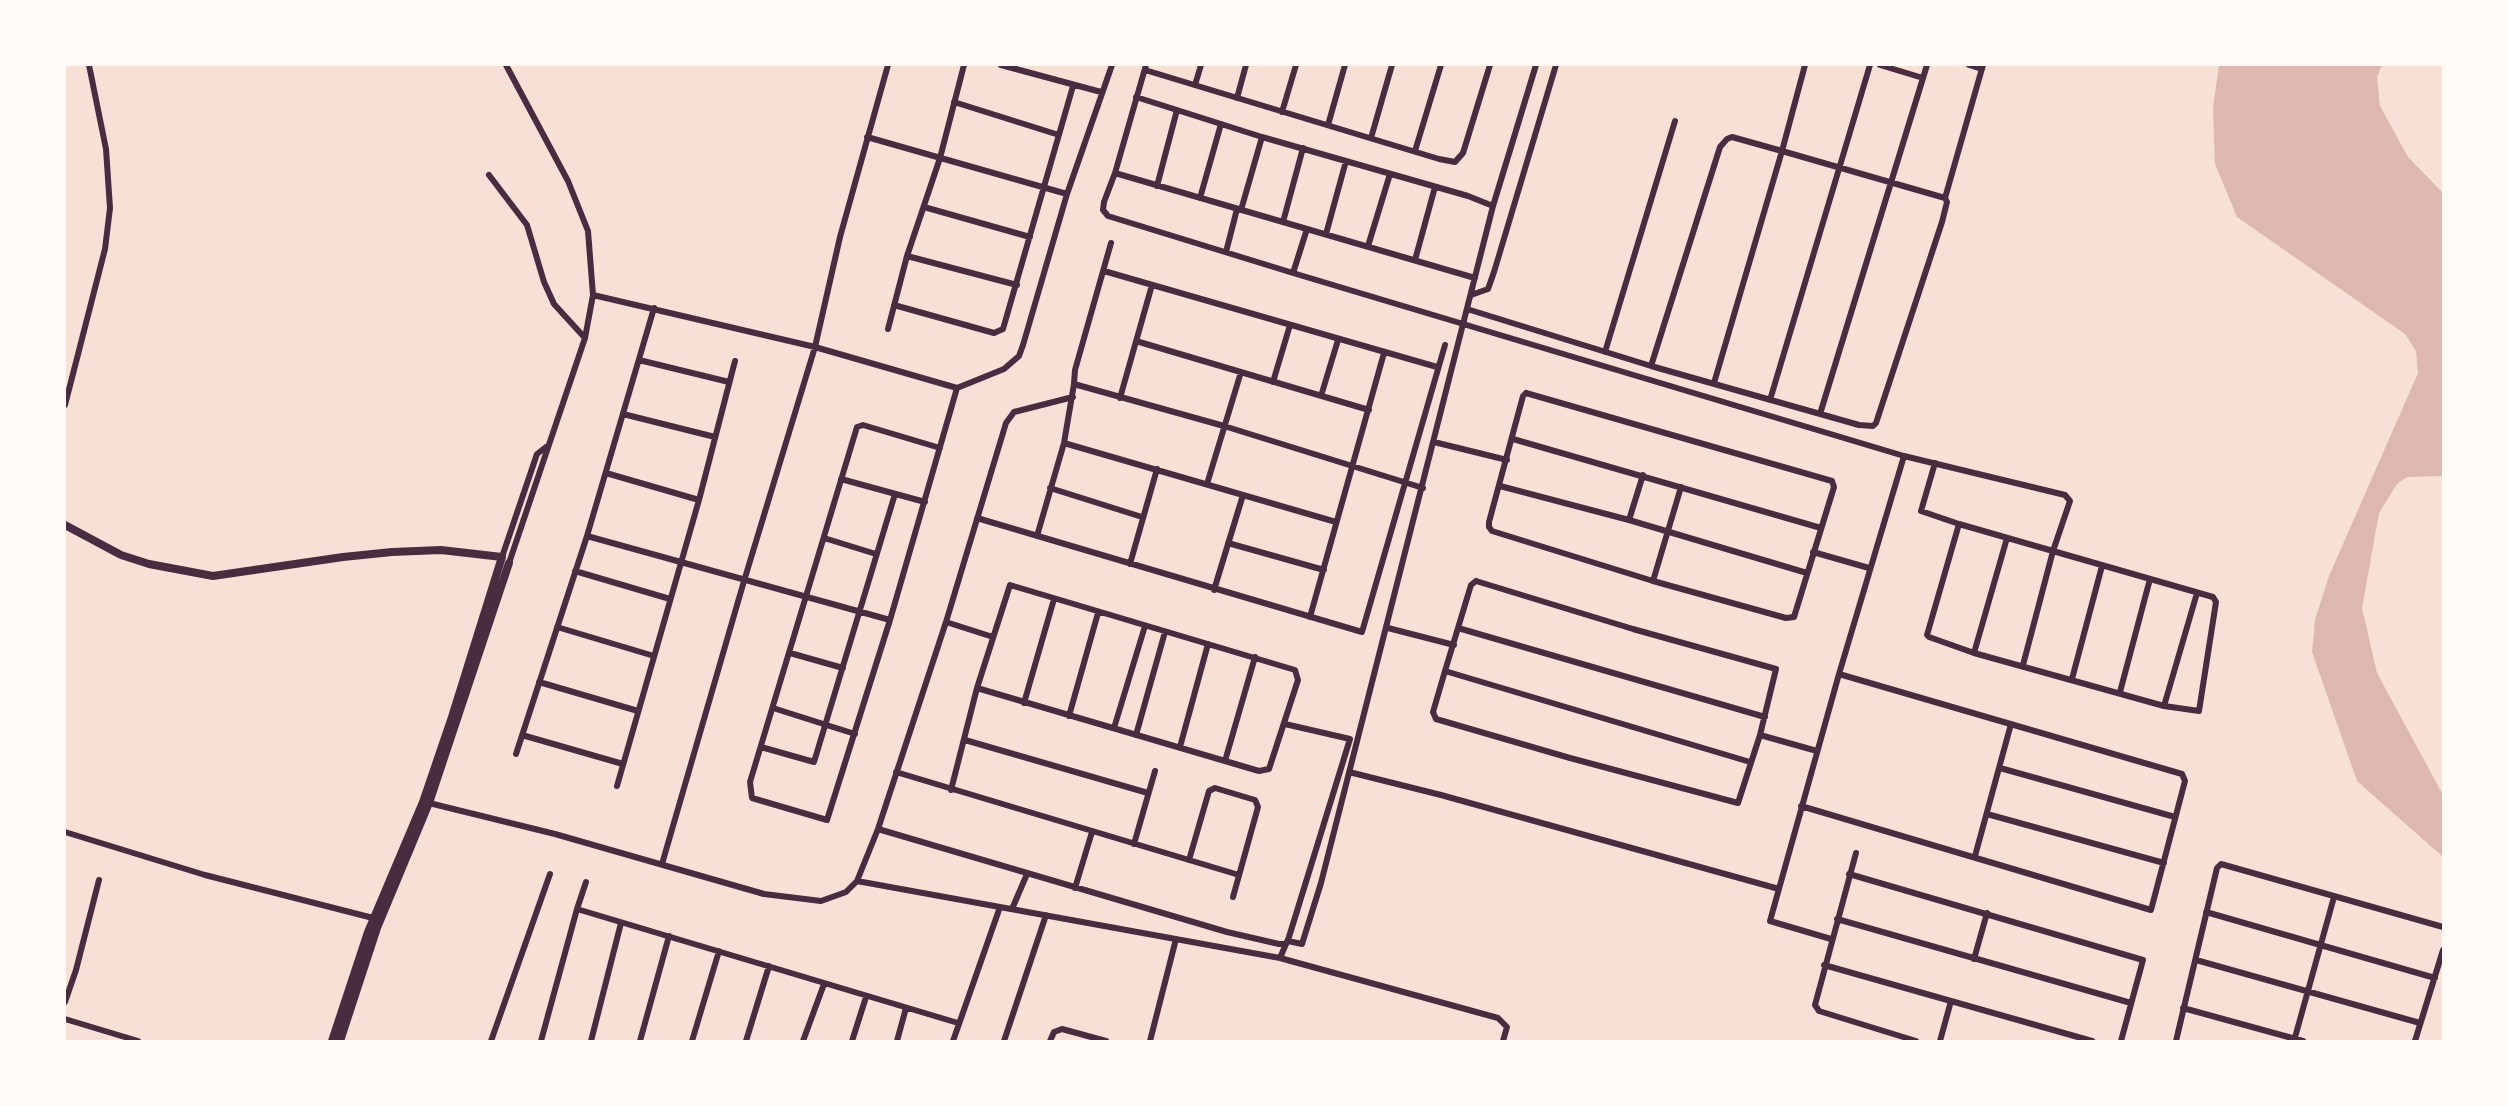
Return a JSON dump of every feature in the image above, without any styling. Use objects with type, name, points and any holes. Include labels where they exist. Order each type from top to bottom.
[{"type":"street","points":[[65,405],[105,249],[110,208],[106,149],[89,65]]},
{"type":"street","points":[[340,1041],[380,921],[429,803],[537,454],[547,446],[585,338],[593,295],[587,231],[583,219],[568,181],[506,65]]},
{"type":"street","points":[[662,864],[815,347],[840,237],[888,65]]},
{"type":"street","points":[[888,329],[907,256],[940,158],[964,65]]},
{"type":"street","points":[[1001,65],[1101,92]]},
{"type":"street","points":[[593,295],[815,347],[957,388],[1004,369],[1019,356],[1067,194],[1112,65]]},
{"type":"street","points":[[1195,85],[1201,65]]},
{"type":"street","points":[[1237,98],[1246,65]]},
{"type":"street","points":[[1282,112],[1296,65]]},
{"type":"street","points":[[1328,125],[1345,65]]},
{"type":"street","points":[[1371,138],[1392,65]]},
{"type":"street","points":[[1415,150],[1441,65]]},
{"type":"street","points":[[1490,65],[1460,159],[1455,162],[1447,162],[1415,150],[1282,112],[1146,67],[1103,210],[1108,216],[1293,273],[1904,456],[2053,491],[2068,498],[2070,501],[2053,551],[2023,665]]},
{"type":"street","points":[[878,829],[1227,932],[1279,944],[1302,944],[1321,883],[1388,628],[1493,206],[1536,65]]},
{"type":"street","points":[[1471,295],[1488,289],[1556,65]]},
{"type":"street","points":[[1714,383],[1805,65]]},
{"type":"street","points":[[1770,400],[1870,65]]},
{"type":"street","points":[[1880,65],[1923,78]]},
{"type":"street","points":[[1820,414],[1927,65]]},
{"type":"street","points":[[1467,309],[1651,366],[1820,414],[1873,426],[1877,423],[1942,222],[1947,202],[1945,198],[1983,67],[1969,65]]},
{"type":"street","points":[[894,305],[994,333],[1003,329],[1073,86]]},
{"type":"street","points":[[1136,97],[1493,206]]},
{"type":"street","points":[[954,102],[1059,135]]},
{"type":"street","points":[[1157,186],[1177,110]]},
{"type":"street","points":[[1605,352],[1675,121]]},
{"type":"street","points":[[1200,198],[1221,124]]},
{"type":"street","points":[[867,137],[1067,194]]},
{"type":"street","points":[[1226,252],[1262,137]]},
{"type":"street","points":[[1651,366],[1720,147],[1727,139],[1732,137],[1945,198]]},
{"type":"street","points":[[1283,222],[1303,148]]},
{"type":"street","points":[[1325,234],[1346,161]]},
{"type":"street","points":[[1115,173],[1475,278]]},
{"type":"street","points":[[1368,246],[1390,174]]},
{"type":"street","points":[[489,175],[527,225],[544,282],[554,304],[585,338]]},
{"type":"street","points":[[1415,260],[1435,187]]},
{"type":"street","points":[[924,207],[1030,237]]},
{"type":"street","points":[[1293,273],[1307,229]]},
{"type":"street","points":[[1037,536],[1063,443],[1073,397],[1075,370],[1111,243]]},
{"type":"street","points":[[907,256],[1017,285]]},
{"type":"street","points":[[1104,271],[1437,367]]},
{"type":"street","points":[[1120,398],[1152,285]]},
{"type":"street","points":[[516,754],[587,536],[654,308]]},
{"type":"street","points":[[1273,382],[1290,325]]},
{"type":"street","points":[[1321,396],[1338,340]]},
{"type":"street","points":[[1136,341],[1368,410]]},
{"type":"street","points":[[977,518],[1362,632],[1408,482],[1445,345]]},
{"type":"street","points":[[1310,617],[1384,353]]},
{"type":"street","points":[[639,360],[729,382]]},
{"type":"street","points":[[617,786],[699,500],[735,361]]},
{"type":"street","points":[[1207,484],[1241,372]]},
{"type":"street","points":[[1074,384],[1224,426],[1423,488]]},
{"type":"street","points":[[940,448],[863,425],[857,427],[750,782],[752,798],[827,820],[890,620],[925,502],[957,388]]},
{"type":"street","points":[[1531,394],[1832,481],[1834,487],[1797,614],[1791,618],[1653,581],[1492,531],[1488,525],[1513,439],[1523,396],[1531,394]]},
{"type":"street","points":[[429,803],[548,832],[764,894],[821,901],[846,892],[857,881],[878,829],[1010,416],[1014,412],[1040,404],[1073,397]]},
{"type":"street","points":[[623,414],[715,437]]},
{"type":"street","points":[[1513,439],[1821,528]]},
{"type":"street","points":[[1434,442],[1507,460]]},
{"type":"street","points":[[1063,443],[1336,522]]},
{"type":"street","points":[[1831,939],[1770,921],[1869,568],[1904,456]]},
{"type":"street","points":[[1935,463],[1921,511],[2213,597],[2216,602],[2201,707],[2196,712],[2164,706],[1974,653],[1927,635],[1959,524]]},
{"type":"street","points":[[1129,564],[1157,469]]},
{"type":"street","points":[[606,473],[699,500]]},
{"type":"street","points":[[1629,520],[1643,475]]},
{"type":"street","points":[[841,479],[925,502]]},
{"type":"street","points":[[1500,486],[1629,520],[1807,573]]},
{"type":"street","points":[[1653,581],[1681,487]]},
{"type":"street","points":[[1050,488],[1142,517]]},
{"type":"street","points":[[761,747],[814,762],[895,494]]},
{"type":"street","points":[[1214,590],[1243,495]]},
{"type":"street","points":[[65,525],[121,555],[149,564],[212,576],[392,552],[441,550],[505,560]]},
{"type":"street","points":[[587,536],[890,620]]},
{"type":"street","points":[[824,538],[876,554]]},
{"type":"street","points":[[1974,653],[2007,538]]},
{"type":"street","points":[[1228,543],[1324,570]]},
{"type":"street","points":[[1813,552],[1869,568]]},
{"type":"street","points":[[332,1041],[373,918],[423,802],[505,560]]},
{"type":"street","points":[[2072,679],[2102,566]]},
{"type":"street","points":[[575,571],[670,599]]},
{"type":"street","points":[[2120,692],[2150,579]]},
{"type":"street","points":[[1478,581],[1633,629],[1773,666],[1776,672],[1765,717],[1738,803],[1436,719],[1433,712],[1458,628],[1471,584],[1478,581]]},
{"type":"street","points":[[951,790],[977,688],[1010,585],[1292,668],[1297,672],[1298,680],[1271,766],[1267,771],[977,688]]},
{"type":"street","points":[[2164,706],[2197,593]]},
{"type":"street","points":[[1024,703],[1054,599]]},
{"type":"street","points":[[1069,716],[1098,613]]},
{"type":"street","points":[[946,622],[993,637]]},
{"type":"street","points":[[1114,728],[1144,626]]},
{"type":"street","points":[[557,627],[654,656]]},
{"type":"street","points":[[1388,628],[1454,645]]},
{"type":"street","points":[[1458,628],[1765,717]]},
{"type":"street","points":[[1136,735],[1165,632]]},
{"type":"street","points":[[1180,747],[1208,644]]},
{"type":"street","points":[[790,653],[843,668]]},
{"type":"street","points":[[1225,761],[1255,657]]},
{"type":"street","points":[[1445,671],[1750,762]]},
{"type":"street","points":[[1801,806],[2151,910],[2185,781],[2182,774],[1839,674]]},
{"type":"street","points":[[539,682],[638,711]]},
{"type":"street","points":[[773,708],[855,734]]},
{"type":"street","points":[[1280,958],[1350,739],[1285,724]]},
{"type":"street","points":[[1975,856],[2011,724]]},
{"type":"street","points":[[522,735],[623,764]]},
{"type":"street","points":[[1760,735],[1817,751]]},
{"type":"street","points":[[965,740],[1148,793]]},
{"type":"street","points":[[2000,768],[2175,817]]},
{"type":"street","points":[[1134,844],[1155,771]]},
{"type":"street","points":[[896,772],[1239,875]]},
{"type":"street","points":[[1349,772],[1779,889]]},
{"type":"street","points":[[1189,860],[1209,791],[1215,788],[1255,800],[1258,807],[1233,897]]},
{"type":"street","points":[[1987,814],[2164,863]]},
{"type":"street","points":[[65,832],[205,875],[373,918]]},
{"type":"street","points":[[1076,888],[1093,832]]},
{"type":"street","points":[[1856,853],[1815,1001],[1819,1012],[1916,1041]]},
{"type":"street","points":[[2176,1041],[2217,868],[2221,864],[2443,927]]},
{"type":"street","points":[[491,1041],[550,874]]},
{"type":"street","points":[[1012,909],[1027,874]]},
{"type":"street","points":[[1850,874],[2143,960],[2121,1041]]},
{"type":"street","points":[[65,1002],[76,971],[99,880]]},
{"type":"street","points":[[857,881],[1280,958],[1499,1018],[1507,1027],[1503,1041]]},
{"type":"street","points":[[541,1041],[586,882]]},
{"type":"street","points":[[2295,1040],[2334,897]]},
{"type":"street","points":[[953,1041],[1000,907]]},
{"type":"street","points":[[577,909],[958,1023]]},
{"type":"street","points":[[2206,912],[2435,978]]},
{"type":"street","points":[[1974,958],[1987,914]]},
{"type":"street","points":[[1004,1041],[1046,915]]},
{"type":"street","points":[[1837,919],[2131,1003]]},
{"type":"street","points":[[591,1041],[621,923]]},
{"type":"street","points":[[640,1041],[669,936]]},
{"type":"street","points":[[1150,1041],[1176,939]]},
{"type":"street","points":[[2415,1041],[2443,950]]},
{"type":"street","points":[[692,1041],[719,951]]},
{"type":"street","points":[[2196,960],[2420,1023]]},
{"type":"street","points":[[1824,965],[2092,1041]]},
{"type":"street","points":[[746,1041],[769,966]]},
{"type":"street","points":[[803,1041],[824,984]]},
{"type":"street","points":[[852,1041],[866,997]]},
{"type":"street","points":[[1940,1041],[1951,1001]]},
{"type":"street","points":[[897,1041],[906,1008]]},
{"type":"street","points":[[2183,1008],[2303,1041]]},
{"type":"street","points":[[65,1020],[138,1041]]},
{"type":"street","points":[[1050,1041],[1055,1032],[1062,1029],[1106,1041]]},
{"type":"shaded area","points":[[2219,65],[2382,65],[2377,77],[2380,106],[2408,157],[2443,193],[2443,476],[2407,477],[2397,484],[2379,513],[2362,608],[2377,673],[2443,795],[2443,857],[2357,781],[2312,652],[2315,620],[2329,576],[2418,373],[2416,351],[2405,334],[2237,217],[2215,164],[2213,108]]}]
